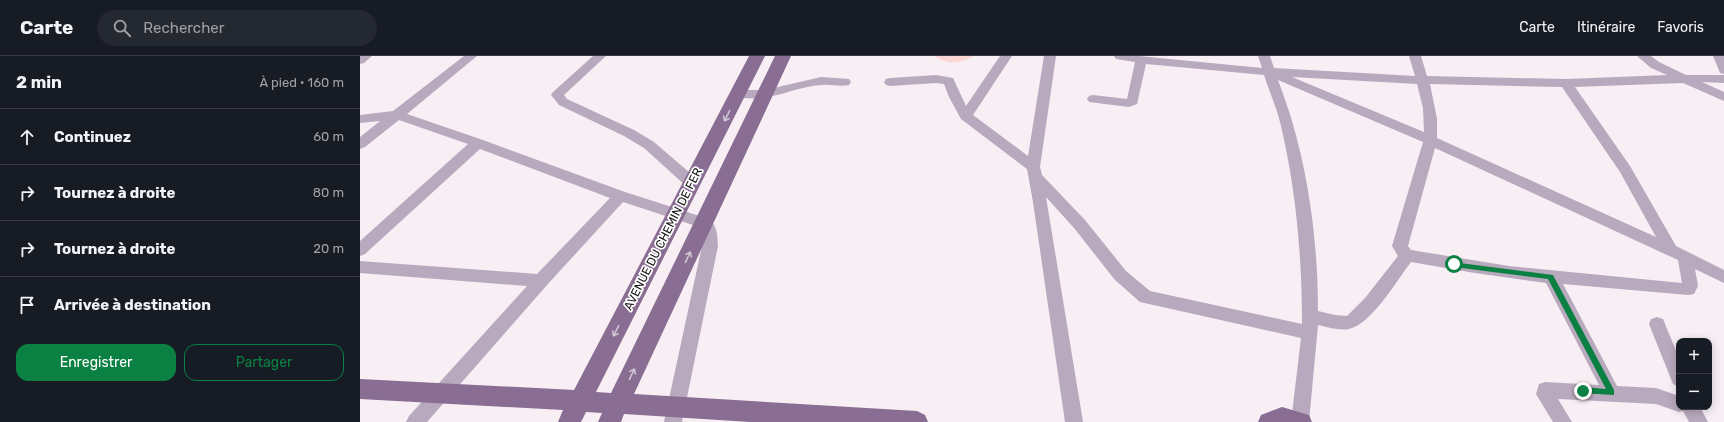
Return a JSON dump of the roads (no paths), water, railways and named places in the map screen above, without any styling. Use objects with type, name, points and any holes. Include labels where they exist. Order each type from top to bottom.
[{"type":"main road","name":"AVENUE DU CHEMIN DE FER","points":[[569,422],[757,56]]},
{"type":"main road","points":[[614,413],[783,56]]},
{"type":"main road","points":[[360,389],[580,401],[614,413],[917,422]]},
{"type":"main road","points":[[1269,422],[1282,418],[1301,422]]},
{"type":"street","points":[[360,60],[366,56]]},
{"type":"street","points":[[360,144],[471,56]]},
{"type":"street","points":[[600,56],[558,95],[563,102],[629,133],[649,145],[692,183]]},
{"type":"street","points":[[966,116],[980,92],[1006,56]]},
{"type":"street","points":[[1050,56],[1035,173],[1074,422]]},
{"type":"street","points":[[1120,56],[1141,60],[1269,72],[1422,80],[1566,83],[1724,79]]},
{"type":"street","points":[[1264,56],[1286,121],[1301,192],[1310,282],[1310,333],[1301,422]]},
{"type":"street","points":[[1415,56],[1422,80],[1432,127],[1430,140],[1400,246],[1402,251],[1407,255],[1454,264],[1551,277],[1613,284],[1688,289],[1690,286],[1685,258]]},
{"type":"street","points":[[1644,56],[1650,62],[1724,97]]},
{"type":"street","points":[[1719,56],[1724,70]]},
{"type":"street","points":[[1093,99],[1129,103],[1133,101],[1141,60]]},
{"type":"street","points":[[1269,72],[1430,140],[1671,250],[1724,277]]},
{"type":"street","points":[[890,82],[936,79],[949,81],[955,98],[966,116],[1035,173],[1124,280],[1146,297],[1310,333]]},
{"type":"street","points":[[738,93],[765,94],[821,81],[845,82]]},
{"type":"street","points":[[1566,83],[1625,169],[1671,250]]},
{"type":"street","points":[[360,119],[397,115],[478,143],[620,196],[704,223],[709,228],[710,246],[675,414]]},
{"type":"street","points":[[360,250],[478,143]]},
{"type":"street","points":[[415,422],[541,281],[620,196]]},
{"type":"street","points":[[1310,316],[1343,323],[1350,322],[1369,306],[1407,255]]},
{"type":"street","points":[[360,267],[541,281]]},
{"type":"street","points":[[1551,277],[1612,393]]},
{"type":"street","points":[[1657,324],[1677,374]]},
{"type":"street","points":[[1563,422],[1545,394],[1545,390],[1656,396],[1676,403]]},
{"type":"street","points":[[1692,410],[1699,422]]}]
